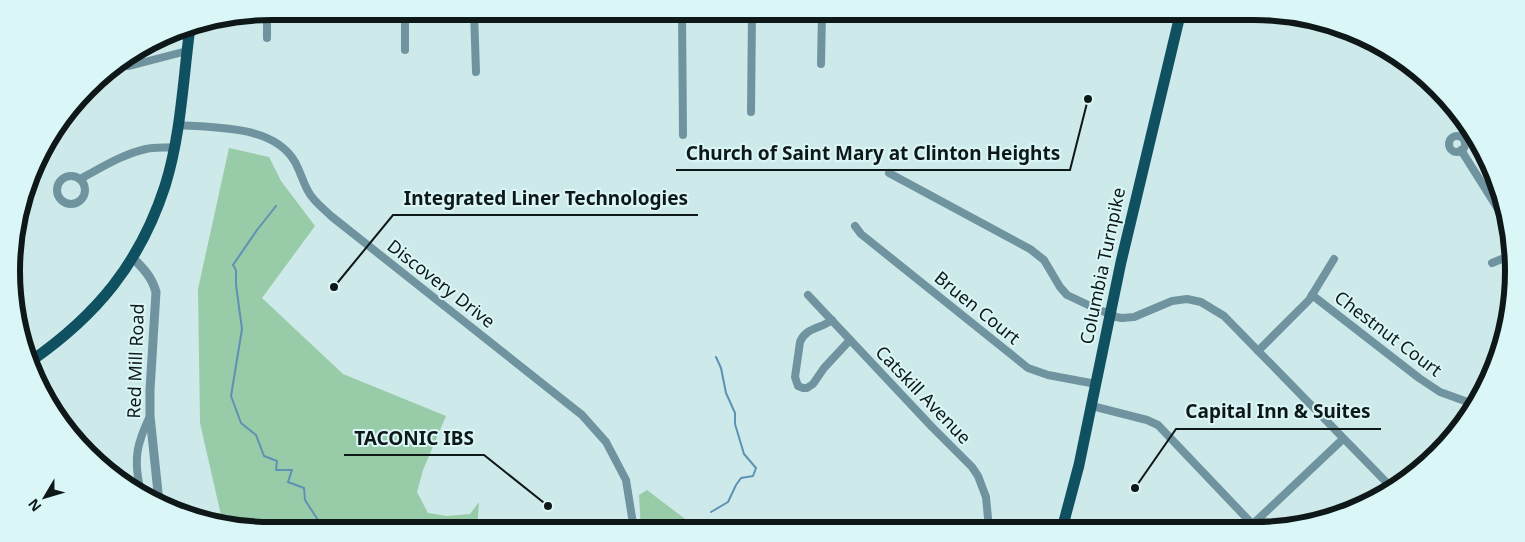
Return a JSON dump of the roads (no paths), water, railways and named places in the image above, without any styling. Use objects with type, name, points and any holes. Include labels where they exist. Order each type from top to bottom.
[{"type":"main road","name":"Columbia Turnpike","points":[[1064,522],[1078,472],[1110,313],[1179,20]]},
{"type":"main road","points":[[35,357],[69,333],[87,316],[116,281],[132,257],[151,222],[165,184],[174,147],[189,33]]},
{"type":"street","points":[[267,20],[267,38]]},
{"type":"street","points":[[405,20],[405,50]]},
{"type":"street","points":[[474,20],[476,72]]},
{"type":"street","points":[[682,20],[683,135]]},
{"type":"street","points":[[751,112],[752,20]]},
{"type":"street","points":[[821,64],[822,20]]},
{"type":"street","points":[[126,66],[187,51]]},
{"type":"street","name":"Discovery Drive","points":[[178,125],[249,131],[267,137],[288,153],[295,162],[308,191],[326,211],[588,422],[606,442],[626,480],[633,522]]},
{"type":"street","points":[[80,180],[110,163],[138,151],[148,148],[174,147]]},
{"type":"street","points":[[1461,150],[1496,205]]},
{"type":"street","points":[[889,173],[1030,249],[1044,260],[1067,295],[1101,311],[1122,318],[1134,317],[1178,299],[1196,300],[1207,304],[1224,316],[1387,483]]},
{"type":"street","name":"Bruen Court","points":[[854,226],[861,234],[1028,368],[1048,375],[1096,384]]},
{"type":"street","name":"Red Mill Road","points":[[132,257],[148,274],[156,292],[150,371],[150,416],[158,495]]},
{"type":"street","points":[[1492,263],[1504,258]]},
{"type":"street","points":[[1258,351],[1304,306],[1334,259]]},
{"type":"street","name":"Catskill Avenue","points":[[808,295],[932,428],[972,467],[978,476],[986,497],[988,522]]},
{"type":"street","name":"Chestnut Court","points":[[1312,295],[1419,378],[1440,392],[1468,401]]},
{"type":"street","points":[[832,320],[810,330],[802,337],[795,377],[798,386],[807,388],[812,384],[850,340]]},
{"type":"street","points":[[1092,406],[1147,420],[1158,425],[1251,522]]},
{"type":"street","points":[[139,484],[137,453],[141,436],[150,416]]},
{"type":"street","points":[[1259,522],[1343,439]]},
{"type":"waterway","points":[[276,206],[233,265],[236,270],[236,285],[242,329],[231,396],[241,423],[256,435],[264,456],[277,461],[276,470],[292,470],[288,482],[304,488],[305,500],[318,522]]},
{"type":"waterway","points":[[711,512],[728,502],[741,478],[753,476],[756,468],[744,454],[735,424],[735,413],[726,393],[721,368],[716,357]]},
{"type":"place","name":"Church of Saint Mary at Clinton Heights","points":[[1088,99]]},
{"type":"place","name":"Integrated Liner Technologies","points":[[334,287]]},
{"type":"place","name":"Capital Inn & Suites","points":[[1135,488]]},
{"type":"place","name":"TACONIC IBS","points":[[548,506]]}]
